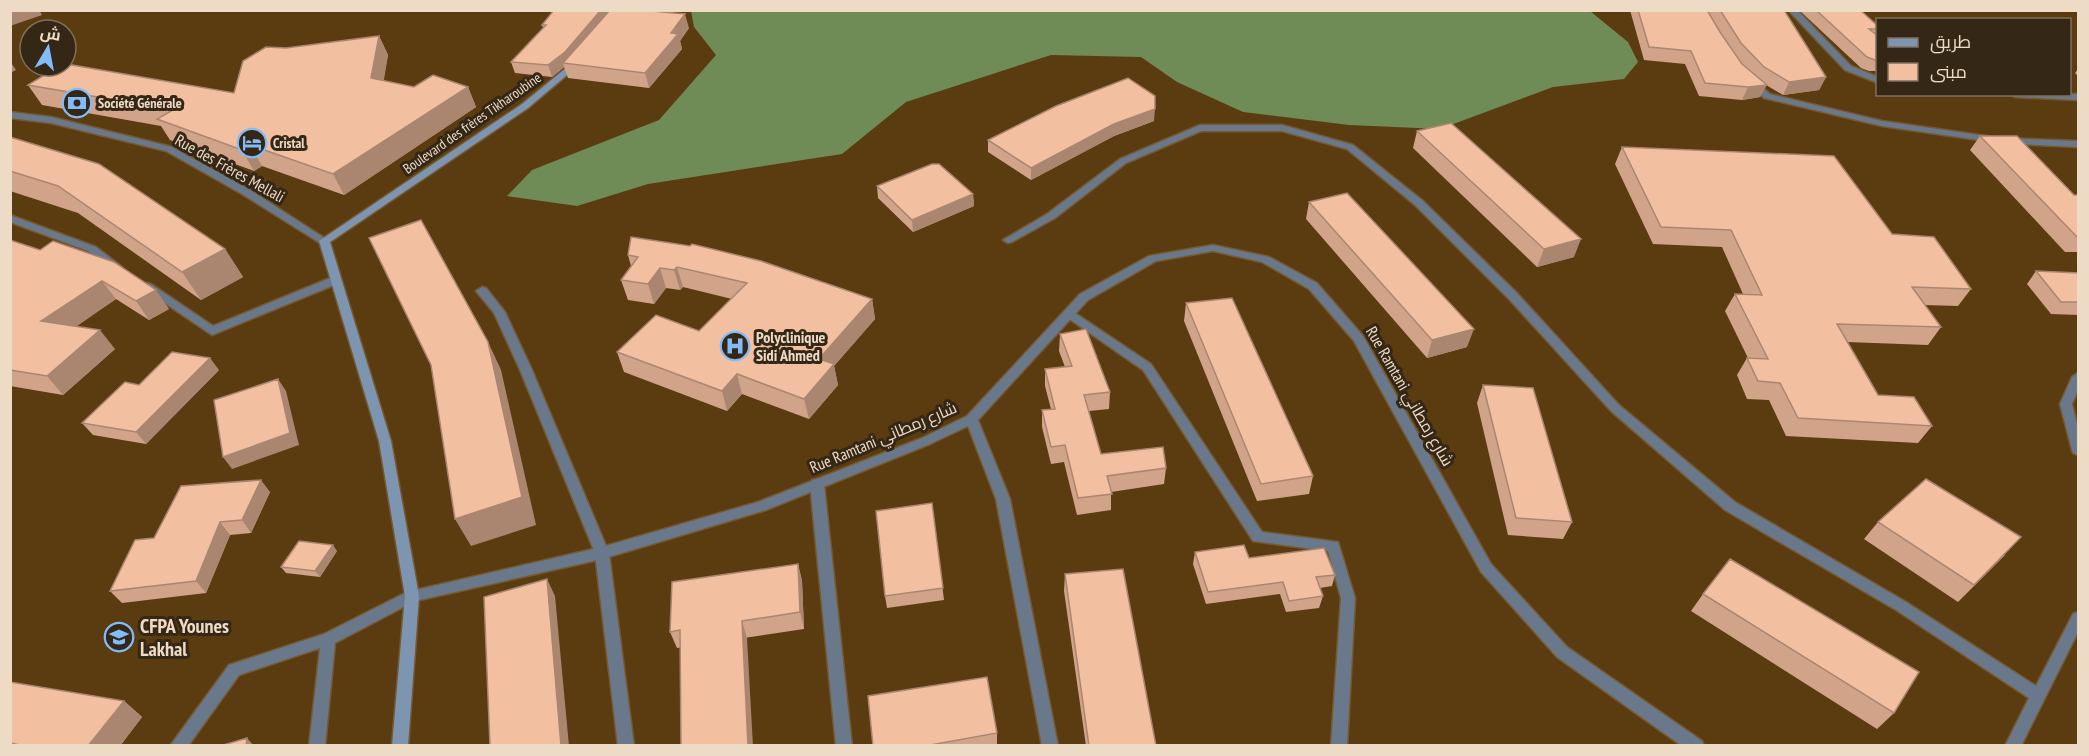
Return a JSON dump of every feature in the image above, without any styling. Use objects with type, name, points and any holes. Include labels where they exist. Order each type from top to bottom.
[{"type":"street","points":[[1792,10],[1848,68],[1876,79]]},
{"type":"street","name":"Boulevard des frères Tikharoubine","points":[[324,241],[525,106],[573,66],[586,51]]},
{"type":"street","points":[[1745,75],[1767,96],[1801,105],[1982,138],[2043,144],[2079,144]]},
{"type":"street","points":[[2047,96],[2079,98]]},
{"type":"street","name":"Rue des Frères Mellali","points":[[10,115],[51,120],[169,149],[246,192],[324,241]]},
{"type":"street","points":[[1008,240],[1051,216],[1123,161],[1200,128],[1282,128],[1350,147],[1419,203],[1478,261],[1614,408],[1730,506],[1901,606],[2038,696]]},
{"type":"street","points":[[10,218],[92,249],[212,331],[335,280]]},
{"type":"street","points":[[324,241],[385,441],[412,596],[400,746]]},
{"type":"street","name":"Rue Ramtani شارع رمطاني","points":[[178,746],[234,670],[328,639],[412,596],[602,553],[761,506],[926,441],[971,419],[1084,297],[1153,258],[1213,248],[1265,259],[1313,286],[1359,339],[1486,568],[1563,652],[1696,746]]},
{"type":"street","points":[[482,291],[499,312],[526,370],[602,553],[627,746]]},
{"type":"street","points":[[1069,313],[1147,367],[1258,537],[1333,546],[1348,598],[1339,746]]},
{"type":"street","points":[[2079,377],[2066,404],[2079,450]]},
{"type":"street","points":[[971,419],[1003,499],[1050,746]]},
{"type":"street","points":[[817,484],[844,746]]},
{"type":"street","points":[[2013,746],[2079,618]]},
{"type":"street","points":[[317,746],[328,639]]},
{"type":"green space","points":[[691,11],[1590,11],[1628,42],[1638,62],[1624,79],[1553,87],[1440,129],[1349,125],[1243,112],[1177,82],[1141,57],[1051,55],[906,102],[842,154],[648,184],[577,206],[507,196],[532,170],[659,120],[716,55],[694,27]]},
{"type":"building","points":[[554,10],[601,10],[565,52],[548,65],[511,62],[546,25],[542,25]]},
{"type":"building","points":[[610,10],[685,14],[671,33],[678,34],[645,73],[563,63]]},
{"type":"building","points":[[1638,10],[1707,10],[1742,64],[1767,85],[1748,87],[1705,83],[1691,51],[1649,47]]},
{"type":"building","points":[[1720,10],[1784,10],[1826,77],[1789,82],[1764,67],[1741,43]]},
{"type":"building","points":[[1816,10],[1860,10],[1876,24],[1876,29],[1869,29],[1876,34],[1876,60],[1867,57]]},
{"type":"building","points":[[379,36],[371,78],[414,87],[433,75],[468,87],[333,174],[250,145],[242,150],[157,119],[173,110],[28,85],[39,78],[78,78],[78,66],[234,93],[243,61],[266,47],[286,48]]},
{"type":"building","points":[[1128,78],[1155,96],[1155,109],[1114,124],[1031,168],[988,140],[1056,106]]},
{"type":"building","points":[[1451,123],[1581,239],[1544,249],[1417,131]]},
{"type":"building","points":[[1980,136],[2017,136],[2074,195],[2079,195],[2079,237],[2077,237]]},
{"type":"building","points":[[10,137],[99,164],[225,249],[182,272],[58,186],[10,171]]},
{"type":"building","points":[[1622,147],[1834,156],[1892,234],[1934,237],[1971,289],[1912,287],[1941,327],[1837,324],[1878,395],[1914,397],[1932,426],[1798,418],[1780,383],[1758,381],[1747,358],[1768,359],[1735,294],[1762,295],[1731,230],[1661,227]]},
{"type":"building","points":[[932,164],[939,164],[973,194],[912,220],[877,186]]},
{"type":"building","points":[[1347,193],[1474,329],[1432,340],[1309,202]]},
{"type":"building","points":[[421,220],[488,342],[522,497],[455,519],[431,365],[369,238]]},
{"type":"building","points":[[631,237],[690,246],[692,244],[761,261],[872,299],[819,359],[834,364],[804,399],[737,374],[722,391],[617,352],[656,315],[699,331],[747,283],[677,267],[674,270],[660,268],[648,284],[621,280],[638,257],[628,255]]},
{"type":"building","points":[[10,240],[40,250],[53,241],[114,262],[156,290],[136,301],[102,281],[41,321],[100,330],[47,376],[10,370]]},
{"type":"building","points":[[2036,271],[2079,273],[2079,302],[2061,302]]},
{"type":"building","points":[[1232,298],[1313,476],[1261,484],[1186,303]]},
{"type":"building","points":[[1086,329],[1110,392],[1084,395],[1101,454],[1163,447],[1166,468],[1107,476],[1112,494],[1078,498],[1065,445],[1051,447],[1042,410],[1055,409],[1045,369],[1072,366],[1060,334]]},
{"type":"building","points":[[172,352],[210,358],[136,432],[82,423],[125,382],[139,385]]},
{"type":"building","points":[[278,379],[290,433],[223,457],[214,400]]},
{"type":"building","points":[[1483,385],[1533,388],[1572,522],[1516,518]]},
{"type":"building","points":[[1926,479],[2021,537],[1974,585],[1878,522]]},
{"type":"building","points":[[261,480],[242,520],[220,522],[196,581],[110,591],[135,540],[154,538],[181,486]]},
{"type":"building","points":[[932,503],[943,588],[885,596],[876,511]]},
{"type":"building","points":[[299,541],[333,545],[315,571],[281,567]]},
{"type":"building","points":[[1244,545],[1249,558],[1324,548],[1335,575],[1316,577],[1323,596],[1289,601],[1283,582],[1208,592],[1195,552]]},
{"type":"building","points":[[1730,559],[1919,672],[1894,713],[1703,594]]},
{"type":"building","points":[[798,564],[800,612],[742,621],[748,746],[681,746],[680,630],[670,632],[672,582]]},
{"type":"building","points":[[1123,569],[1156,746],[1089,746],[1065,574]]},
{"type":"building","points":[[547,579],[561,746],[490,746],[484,597]]},
{"type":"building","points":[[987,677],[997,733],[925,746],[873,746],[868,696]]},
{"type":"building","points":[[10,682],[124,701],[88,746],[25,746],[10,743]]},
{"type":"building","points":[[247,738],[246,746],[220,746]]},
{"type":"place","name":"Société Générale","points":[[77,103]]},
{"type":"place","name":"Cristal","points":[[252,143]]},
{"type":"place","name":"Polyclinique Sidi Ahmed","points":[[735,346]]},
{"type":"place","name":"CFPA Younes Lakhal","points":[[119,637]]}]
